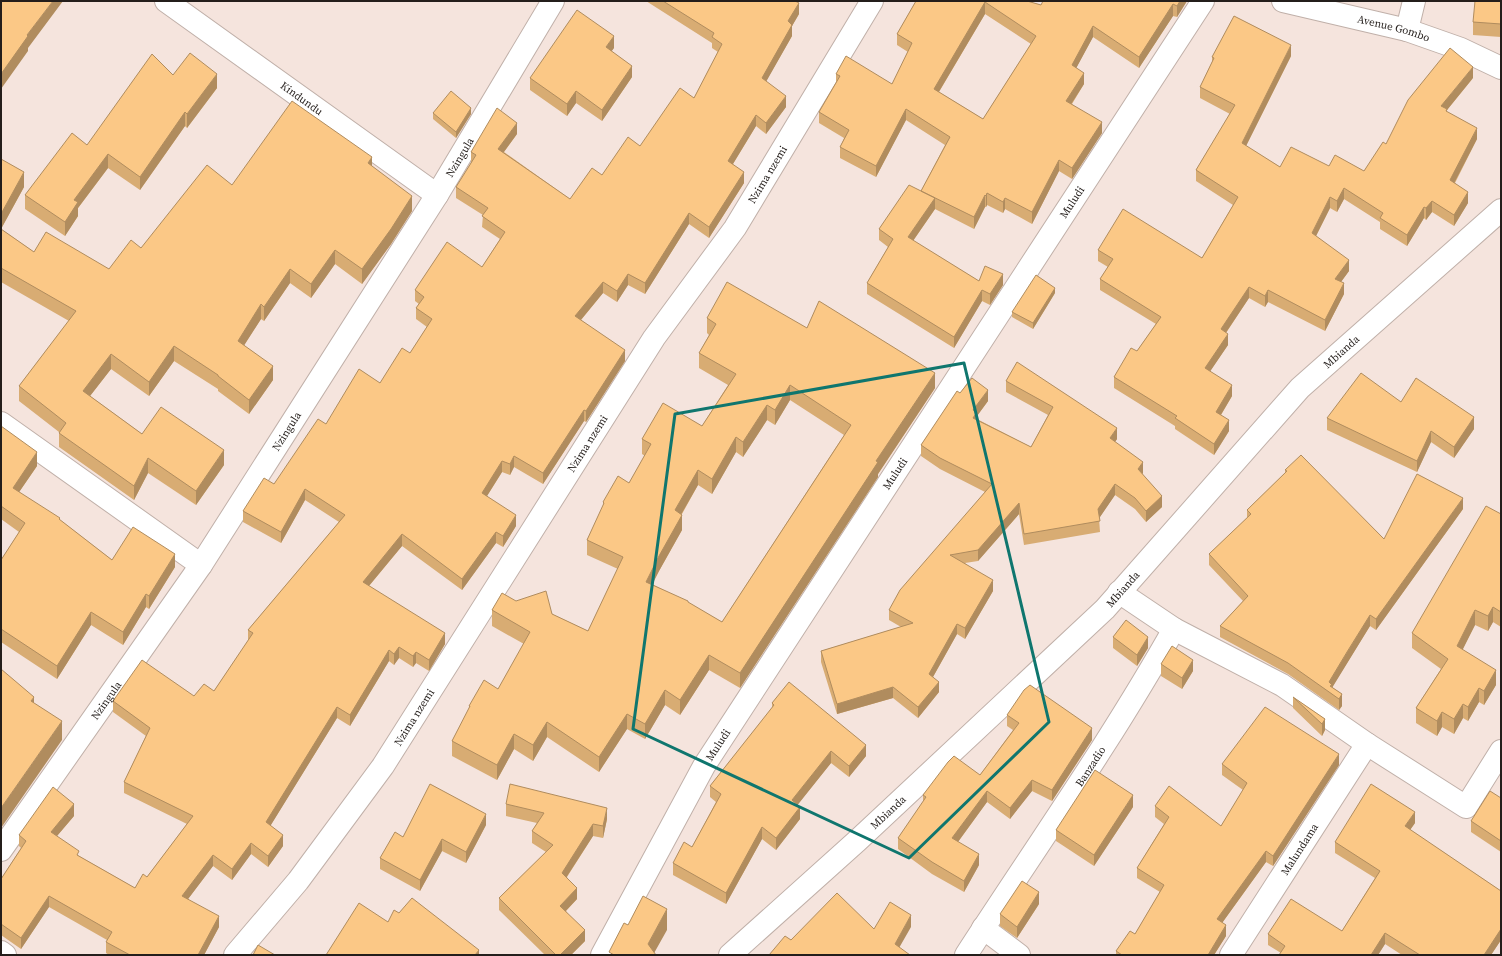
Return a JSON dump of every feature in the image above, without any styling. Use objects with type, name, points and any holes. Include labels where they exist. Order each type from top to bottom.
[{"type":"street","name":"Kindundu","points":[[166,1],[437,194]]},
{"type":"street","name":"Nzingula","points":[[1,850],[201,565],[437,194],[553,1]]},
{"type":"street","name":"Nzima nzemi","points":[[235,955],[298,881],[383,766],[654,338],[735,228],[872,1]]},
{"type":"street","name":"Muludi","points":[[602,955],[704,766],[1203,1]]},
{"type":"street","name":"Avenue Gombo","points":[[1283,1],[1407,30],[1461,49],[1501,68]]},
{"type":"street","points":[[1407,30],[1414,1]]},
{"type":"street","name":"Mbianda","points":[[730,955],[868,830],[1099,614],[1300,388],[1501,210]]},
{"type":"street","points":[[1,424],[201,565]]},
{"type":"street","points":[[1119,592],[1174,629],[1282,685],[1367,744],[1466,807],[1501,751]]},
{"type":"street","name":"Banzadio","points":[[966,955],[1057,819],[1174,629]]},
{"type":"street","name":"Malundama","points":[[1231,955],[1367,744]]},
{"type":"street","points":[[983,928],[1019,955]]},
{"type":"street","points":[[1,952],[6,955]]},
{"type":"highlighted area","points":[[964,363],[1049,722],[909,858],[633,729],[675,414]]},
{"type":"building","points":[[1,1],[53,1],[27,35],[28,36],[1,74]]},
{"type":"building","points":[[663,1],[795,1],[799,3],[788,21],[792,25],[762,78],[786,96],[766,123],[756,115],[728,161],[744,172],[709,227],[689,213],[645,283],[628,274],[617,291],[603,282],[575,316],[625,350],[586,411],[584,410],[543,473],[514,456],[510,464],[502,461],[482,493],[516,515],[503,536],[496,532],[462,579],[402,534],[363,582],[445,633],[429,660],[416,652],[413,656],[399,647],[394,654],[389,650],[350,715],[337,707],[266,822],[283,835],[268,856],[251,843],[232,869],[213,855],[182,896],[219,916],[198,955],[130,955],[106,942],[112,932],[49,896],[21,938],[1,924],[1,879],[26,841],[19,835],[53,787],[74,804],[51,832],[79,851],[77,855],[135,888],[143,874],[147,877],[193,816],[124,782],[150,728],[113,701],[142,660],[194,696],[204,684],[214,691],[253,633],[248,630],[345,515],[305,489],[281,532],[243,511],[264,478],[274,484],[318,419],[326,424],[359,369],[380,383],[402,348],[410,353],[432,319],[416,308],[424,297],[415,290],[447,242],[482,267],[505,232],[482,216],[488,208],[456,187],[476,155],[471,152],[497,108],[517,123],[498,149],[570,199],[592,168],[602,175],[628,137],[640,146],[680,88],[694,98],[722,44],[712,37],[714,33]]},
{"type":"building","points":[[916,1],[1027,1],[1041,5],[1043,1],[1180,1],[1177,6],[1173,4],[1139,57],[1093,26],[1072,65],[1084,73],[1066,101],[1102,122],[1072,168],[1059,160],[1032,212],[1005,198],[1003,202],[987,193],[974,217],[921,191],[950,137],[906,109],[876,166],[840,147],[849,130],[819,112],[840,76],[836,74],[846,56],[892,84],[912,43],[897,34]],"holes":[[[985,2],[1036,36],[983,119],[934,89]]]},
{"type":"building","points":[[1475,1],[1501,1],[1501,24],[1473,22]]},
{"type":"building","points":[[577,10],[614,36],[606,47],[632,66],[602,110],[576,91],[567,104],[530,78]]},
{"type":"building","points":[[1234,16],[1291,45],[1242,143],[1280,167],[1291,147],[1329,166],[1335,155],[1364,171],[1383,142],[1386,144],[1408,100],[1450,48],[1473,67],[1441,106],[1447,109],[1446,111],[1477,128],[1450,180],[1468,192],[1454,215],[1432,201],[1426,208],[1424,207],[1407,235],[1380,218],[1383,213],[1344,188],[1337,201],[1330,197],[1312,233],[1349,260],[1335,279],[1344,283],[1325,320],[1268,290],[1265,296],[1249,287],[1221,329],[1228,334],[1205,368],[1232,385],[1216,412],[1229,420],[1214,444],[1175,418],[1177,416],[1114,377],[1131,348],[1137,351],[1161,317],[1100,279],[1113,259],[1098,250],[1123,209],[1202,258],[1238,197],[1196,170],[1235,105],[1200,87],[1214,58],[1212,57]]},
{"type":"building","points":[[190,53],[217,74],[187,114],[185,112],[140,177],[108,154],[74,200],[78,202],[65,222],[25,195],[72,133],[87,145],[152,54],[173,75]]},
{"type":"building","points":[[451,91],[471,108],[456,132],[433,113]]},
{"type":"building","points":[[292,101],[372,157],[368,163],[412,196],[391,229],[362,269],[335,250],[311,284],[290,269],[264,307],[261,304],[238,341],[273,366],[249,400],[218,375],[174,346],[149,382],[111,354],[83,391],[142,434],[161,407],[224,450],[196,491],[148,458],[134,486],[59,433],[66,423],[19,386],[76,311],[1,268],[1,229],[34,252],[46,232],[109,269],[131,240],[141,248],[207,165],[232,185]]},
{"type":"building","points":[[1,159],[24,172],[1,214]]},
{"type":"building","points":[[909,185],[935,198],[908,237],[979,281],[985,266],[1003,274],[990,294],[982,290],[954,337],[867,283],[893,239],[879,229]]},
{"type":"building","points":[[1036,275],[1055,288],[1033,323],[1012,312]]},
{"type":"building","points":[[727,282],[807,328],[819,301],[935,373],[876,461],[878,462],[740,673],[709,655],[680,700],[665,690],[645,724],[627,714],[599,757],[547,722],[533,745],[514,734],[497,765],[452,741],[469,706],[484,680],[498,689],[530,632],[492,610],[502,593],[516,601],[546,591],[552,614],[588,631],[623,557],[587,540],[604,503],[603,502],[618,476],[629,483],[651,444],[642,439],[663,403],[702,426],[736,374],[699,353],[716,324],[707,318]],"holes":[[[790,385],[851,425],[722,622],[688,601],[646,582],[682,515],[675,510],[698,470],[712,479],[736,437],[743,442],[767,405],[775,410]]]},
{"type":"building","points":[[1017,362],[1117,428],[1110,438],[1143,462],[1138,469],[1162,496],[1146,511],[1135,498],[1115,484],[1098,509],[1100,521],[1024,534],[1019,503],[978,550],[950,555],[993,580],[965,628],[957,624],[929,674],[939,682],[918,707],[893,687],[837,704],[821,651],[913,623],[889,610],[900,590],[992,484],[940,458],[921,445],[957,391],[960,393],[972,378],[988,390],[973,410],[977,412],[973,418],[1031,447],[1053,407],[1006,381]]},
{"type":"building","points":[[1361,373],[1401,402],[1416,378],[1474,417],[1454,447],[1431,431],[1417,461],[1327,418]]},
{"type":"building","points":[[1,426],[37,452],[13,488],[60,518],[59,519],[112,560],[133,527],[175,554],[149,596],[146,594],[123,632],[91,612],[57,666],[1,629],[1,560],[25,523],[1,506]]},
{"type":"building","points":[[1301,455],[1384,539],[1417,474],[1463,498],[1376,619],[1370,615],[1347,652],[1329,682],[1332,685],[1330,686],[1342,694],[1339,699],[1288,663],[1220,626],[1248,596],[1209,554],[1251,514],[1247,510],[1287,471],[1285,470]]},
{"type":"building","points":[[1486,506],[1501,514],[1501,612],[1493,607],[1488,616],[1475,610],[1457,646],[1496,670],[1484,691],[1479,688],[1468,707],[1463,704],[1454,719],[1442,712],[1437,721],[1416,708],[1448,659],[1412,633]]},
{"type":"building","points":[[1126,620],[1148,637],[1137,655],[1113,637]]},
{"type":"building","points":[[1172,646],[1193,660],[1182,678],[1161,664]]},
{"type":"building","points":[[1,669],[34,697],[31,701],[62,721],[1,808]]},
{"type":"building","points":[[789,682],[866,745],[849,766],[831,751],[792,800],[800,807],[776,838],[762,827],[726,893],[673,863],[684,842],[692,847],[721,794],[710,786],[774,705],[772,703]]},
{"type":"building","points":[[1030,685],[1092,728],[1052,790],[1032,780],[1010,808],[987,791],[952,838],[979,854],[964,881],[932,862],[898,838],[926,797],[923,795],[954,756],[980,775],[1019,723],[1007,715],[1024,690]]},
{"type":"building","points":[[1293,697],[1325,719],[1322,724]]},
{"type":"building","points":[[1265,707],[1339,754],[1273,856],[1266,851],[1217,919],[1226,925],[1208,955],[1122,955],[1116,951],[1130,931],[1135,934],[1164,885],[1137,868],[1169,817],[1155,806],[1169,786],[1221,826],[1247,783],[1222,764]]},
{"type":"building","points":[[1095,770],[1133,795],[1094,855],[1056,830]]},
{"type":"building","points":[[430,784],[486,814],[466,852],[442,839],[420,880],[380,858],[395,832],[403,837]]},
{"type":"building","points":[[510,784],[607,808],[603,826],[593,824],[562,873],[577,888],[560,906],[585,930],[560,955],[556,955],[499,898],[553,845],[532,831],[544,813],[506,804]]},
{"type":"building","points":[[1371,784],[1415,812],[1405,826],[1501,891],[1501,929],[1484,955],[1420,955],[1385,933],[1371,955],[1279,955],[1285,946],[1268,934],[1291,899],[1342,931],[1380,871],[1335,842]]},
{"type":"building","points":[[1490,791],[1501,798],[1501,841],[1471,821]]},
{"type":"building","points":[[1022,881],[1039,892],[1017,927],[1000,914]]},
{"type":"building","points":[[837,893],[874,929],[890,902],[911,915],[895,944],[910,955],[769,955],[785,936],[791,940]]},
{"type":"building","points":[[643,896],[667,909],[648,944],[656,955],[614,955],[609,952],[624,923],[628,925]]},
{"type":"building","points":[[412,898],[479,950],[475,955],[326,955],[359,903],[388,922],[394,910],[399,913]]},
{"type":"building","points":[[258,945],[275,955],[253,955]]}]
